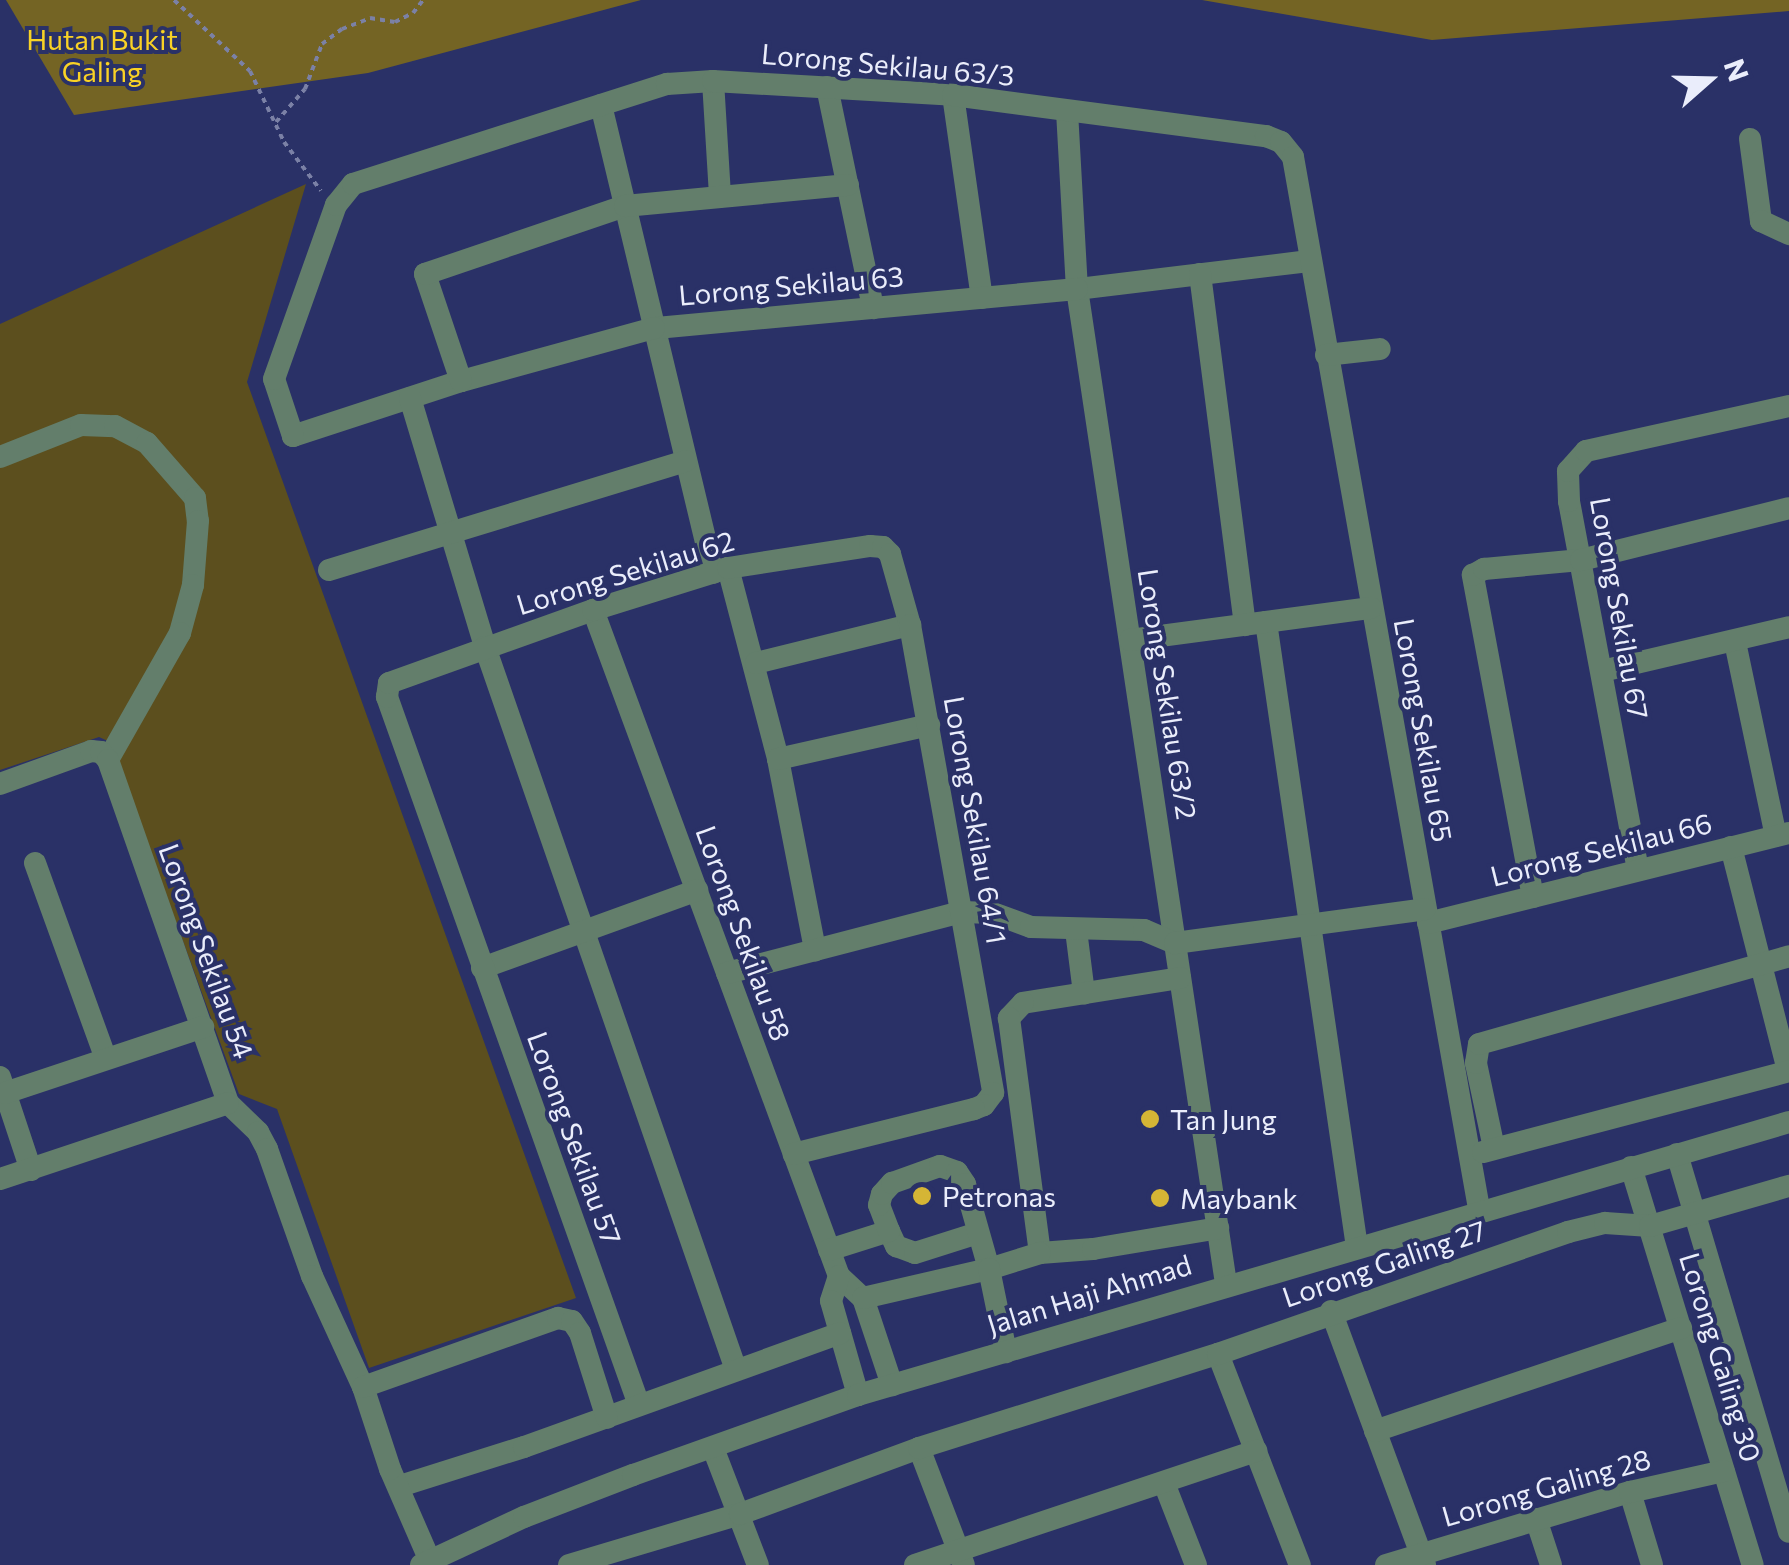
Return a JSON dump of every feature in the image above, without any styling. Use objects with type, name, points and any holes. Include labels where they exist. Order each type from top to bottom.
[{"type":"street","name":"Lorong Sekilau 63/3","points":[[336,205],[353,184],[667,84],[713,81],[953,95],[1266,136],[1281,142],[1293,158],[1309,261]]},
{"type":"street","points":[[713,81],[720,198]]},
{"type":"street","points":[[827,88],[874,308]]},
{"type":"street","points":[[953,95],[982,298]]},
{"type":"street","points":[[602,105],[686,461],[720,571],[756,662],[816,950]]},
{"type":"street","name":"Lorong Sekilau 63/2","points":[[1067,111],[1077,289],[1226,1284]]},
{"type":"street","points":[[1750,139],[1761,221],[1789,234]]},
{"type":"street","points":[[461,382],[426,274],[626,206],[848,185]]},
{"type":"street","name":"Lorong Sekilau 63","points":[[336,205],[274,379],[293,436],[461,382],[654,328],[1077,289],[1309,261]]},
{"type":"street","name":"Lorong Sekilau 65","points":[[1309,261],[1479,1210]]},
{"type":"street","points":[[1200,274],[1256,624],[1312,924],[1358,1246]]},
{"type":"street","points":[[1326,355],[1380,349]]},
{"type":"street","points":[[410,398],[485,647],[736,1370]]},
{"type":"street","name":"Lorong Sekilau 67","points":[[1638,870],[1567,480],[1578,456],[1789,406]]},
{"type":"street","points":[[0,458],[81,425],[114,426],[156,451],[195,498],[198,521],[193,586],[180,634],[108,760],[101,752],[90,751],[0,784]]},
{"type":"street","points":[[330,570],[686,461]]},
{"type":"street","points":[[1533,896],[1471,580],[1484,569],[1580,560],[1789,508]]},
{"type":"street","name":"Lorong Sekilau 62","points":[[386,689],[398,678],[485,647],[720,571],[870,546],[883,547],[890,554]]},
{"type":"street","name":"Lorong Sekilau 64/1","points":[[794,1154],[974,1109],[991,1099],[929,724],[910,624],[890,554]]},
{"type":"street","points":[[1130,640],[1371,608]]},
{"type":"street","name":"Lorong Sekilau 58","points":[[593,610],[838,1276],[863,1298]]},
{"type":"street","points":[[756,662],[910,624]]},
{"type":"street","points":[[1602,671],[1789,628]]},
{"type":"street","points":[[1736,642],[1782,834]]},
{"type":"street","name":"Lorong Sekilau 57","points":[[386,689],[639,1405]]},
{"type":"street","points":[[778,759],[929,724]]},
{"type":"street","name":"Lorong Sekilau 54","points":[[0,1180],[228,1103],[108,760]]},
{"type":"street","name":"Lorong Sekilau 66","points":[[1175,942],[1312,924],[1426,916],[1533,896],[1782,834]]},
{"type":"street","points":[[1470,1156],[1788,1071],[1731,847]]},
{"type":"street","points":[[34,863],[106,1059]]},
{"type":"street","points":[[482,968],[697,890]]},
{"type":"street","points":[[727,973],[961,912],[993,913],[1031,926],[1144,930],[1175,942]]},
{"type":"street","points":[[1076,930],[1084,993]]},
{"type":"street","points":[[1494,1148],[1476,1063],[1479,1044],[1789,956]]},
{"type":"street","points":[[1040,1253],[1009,1018],[1023,1003],[1180,978]]},
{"type":"street","points":[[32,1170],[2,1087],[203,1027]]},
{"type":"street","points":[[228,1103],[258,1132],[267,1149],[312,1276],[363,1387],[425,1563]]},
{"type":"street","name":"Jalan Haji Ahmad","points":[[425,1563],[524,1517],[858,1395],[1789,1122]]},
{"type":"street","name":"Lorong Galing 30","points":[[1677,1154],[1789,1532]]},
{"type":"street","points":[[978,1233],[915,1253],[896,1246],[880,1205],[882,1194],[892,1184],[940,1166],[957,1172],[965,1184],[988,1269],[1006,1352]]},
{"type":"street","name":"Lorong Galing 30","points":[[1631,1166],[1753,1565]]},
{"type":"street","name":"Lorong Galing 27","points":[[1218,1354],[1331,1311],[1568,1232],[1605,1222],[1650,1226],[1789,1186]]},
{"type":"street","points":[[892,1385],[863,1298],[1040,1253],[1093,1249],[1218,1228]]},
{"type":"street","points":[[829,1250],[889,1231]]},
{"type":"street","name":"Lorong Sekilau 58","points":[[838,1276],[831,1300],[858,1395]]},
{"type":"street","points":[[1331,1311],[1423,1559]]},
{"type":"street","points":[[363,1387],[558,1318],[572,1321],[580,1333],[607,1418]]},
{"type":"street","points":[[1376,1432],[1681,1328]]},
{"type":"street","points":[[400,1486],[607,1418],[840,1333]]},
{"type":"street","points":[[569,1565],[740,1514],[918,1448],[1218,1354],[1300,1565]]},
{"type":"street","points":[[713,1448],[758,1565]]},
{"type":"street","points":[[918,1448],[962,1557]]},
{"type":"street","points":[[915,1565],[962,1557],[1256,1451]]},
{"type":"street","name":"Lorong Galing 28","points":[[1386,1565],[1423,1559],[1536,1519],[1630,1492],[1724,1470]]},
{"type":"street","points":[[1164,1483],[1196,1565]]},
{"type":"street","points":[[1630,1492],[1652,1565]]},
{"type":"street","points":[[1536,1519],[1550,1565]]},
{"type":"path","points":[[174,0],[250,71],[276,122],[321,192],[336,205]]},
{"type":"path","points":[[276,122],[305,89],[322,44],[342,29],[370,18],[395,22],[413,13],[423,0]]},
{"type":"shaded area","points":[[306,184],[247,382],[576,1298],[369,1368],[277,1109],[239,1094],[110,742],[99,737],[0,770],[0,324]]},
{"type":"green space","name":"Hutan Bukit Galing","points":[[6,0],[641,0],[368,73],[74,115]]},
{"type":"green space","points":[[1202,0],[1789,0],[1789,11],[1432,40]]},
{"type":"place","name":"Tan Jung","points":[[1150,1119]]},
{"type":"place","name":"Petronas","points":[[922,1196]]},
{"type":"place","name":"Maybank","points":[[1160,1198]]}]
